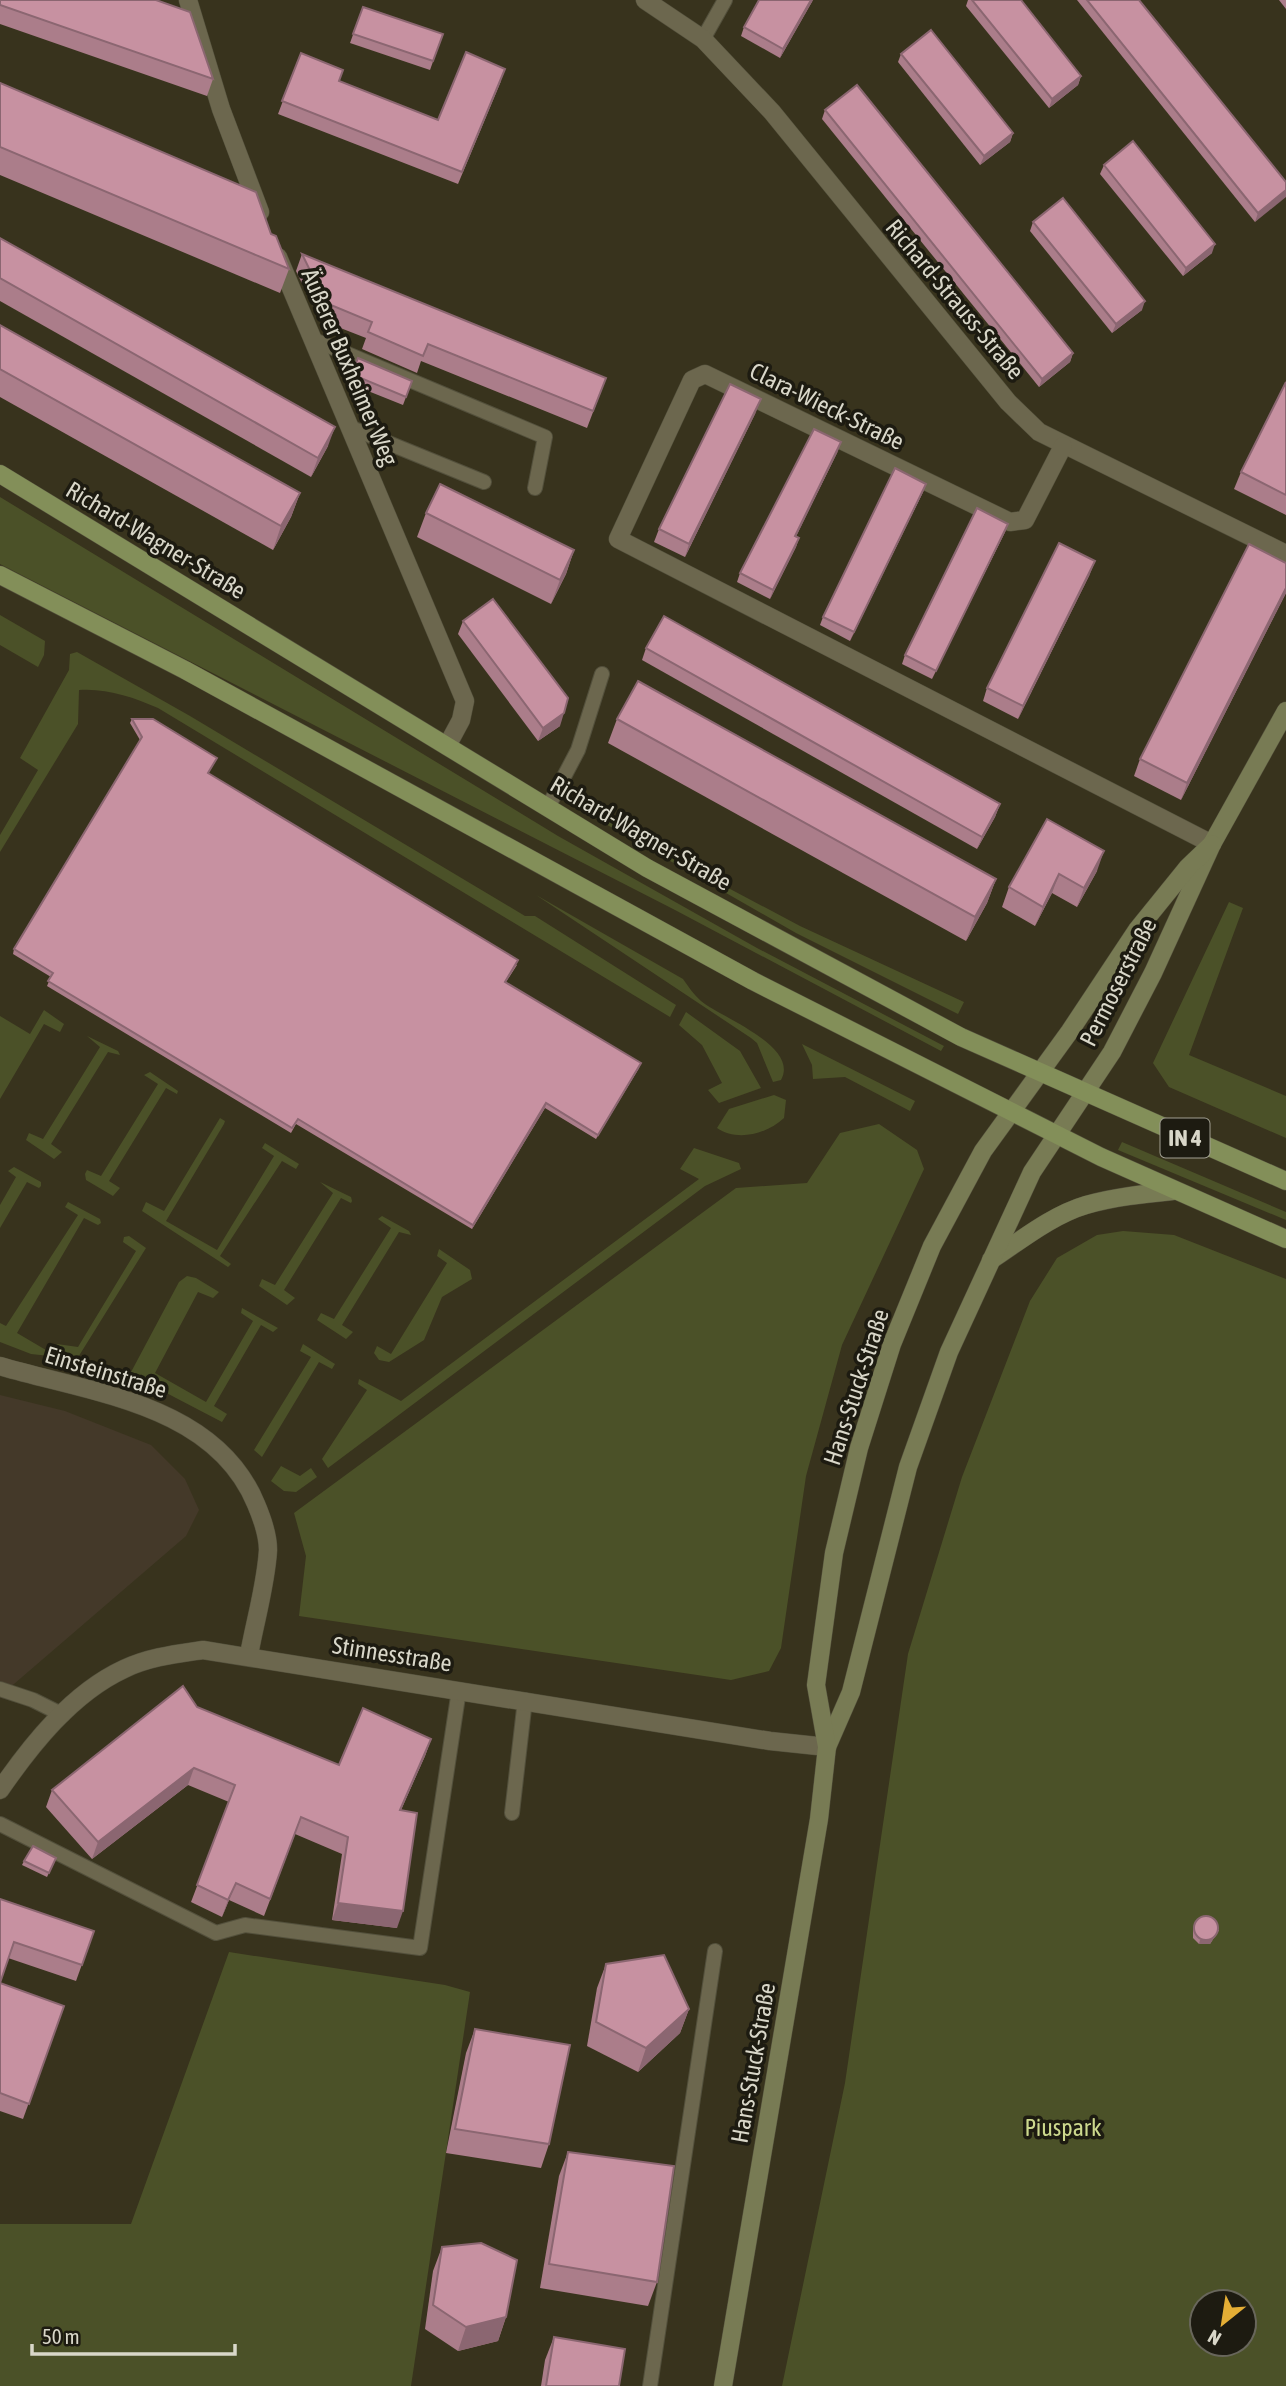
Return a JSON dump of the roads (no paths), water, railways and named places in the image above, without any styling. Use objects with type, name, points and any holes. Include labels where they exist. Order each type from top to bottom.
[{"type":"main road","name":"Richard-Wagner-Straße","points":[[0,474],[647,867],[817,961],[961,1037],[1039,1074],[1286,1181]]},
{"type":"main road","points":[[0,575],[185,670],[729,968],[1056,1135]]},
{"type":"main road","name":"Permoserstraße","points":[[1056,1135],[1112,1052],[1153,973],[1212,844],[1286,711]]},
{"type":"main road","name":"Permoserstraße","points":[[1039,1074],[1137,930],[1188,867],[1212,844]]},
{"type":"main road","name":"Hans-Stuck-Straße","points":[[723,2386],[820,1819],[827,1747],[816,1685],[834,1553],[859,1448],[892,1344],[932,1246],[983,1151],[1039,1074]]},
{"type":"main road","name":"Hans-Stuck-Straße","points":[[827,1747],[851,1692],[908,1467],[949,1352],[1031,1172],[1056,1135]]},
{"type":"main road","name":"IN 4","points":[[1056,1135],[1173,1191],[1286,1238]]},
{"type":"main road","name":"IN 4","points":[[991,1260],[1038,1229],[1083,1206],[1124,1196],[1173,1191]]},
{"type":"street","name":"Äußerer Buxheimer Weg","points":[[188,0],[221,109],[267,230],[465,701],[461,720],[447,746]]},
{"type":"street","name":"Richard-Strauss-Straße","points":[[645,0],[703,38],[772,112],[1008,402],[1039,432],[1286,554]]},
{"type":"street","name":"Clara-Wieck-Straße","points":[[1063,446],[1025,520],[1010,522],[705,374],[692,380],[618,539],[1212,844]]},
{"type":"street","name":"Einsteinstraße","points":[[0,1366],[137,1404],[176,1420],[207,1439],[232,1462],[247,1483],[264,1523],[268,1549],[249,1655]]},
{"type":"street","name":"Stinnesstraße","points":[[0,1790],[18,1763],[63,1715],[122,1670],[160,1656],[203,1650],[249,1655],[770,1741],[827,1747]]},
{"type":"lane","points":[[703,38],[725,0]]},
{"type":"lane","points":[[312,340],[545,437],[535,488]]},
{"type":"lane","points":[[349,427],[484,482]]},
{"type":"lane","points":[[548,807],[578,750],[602,674]]},
{"type":"lane","points":[[0,1689],[33,1700],[63,1715]]},
{"type":"lane","points":[[0,1824],[216,1933],[245,1924],[420,1948],[459,1690]]},
{"type":"lane","points":[[512,1812],[525,1700]]},
{"type":"lane","points":[[650,2386],[715,1951]]},
{"type":"park label","name":"Piuspark","points":[[1063,2127]]}]
